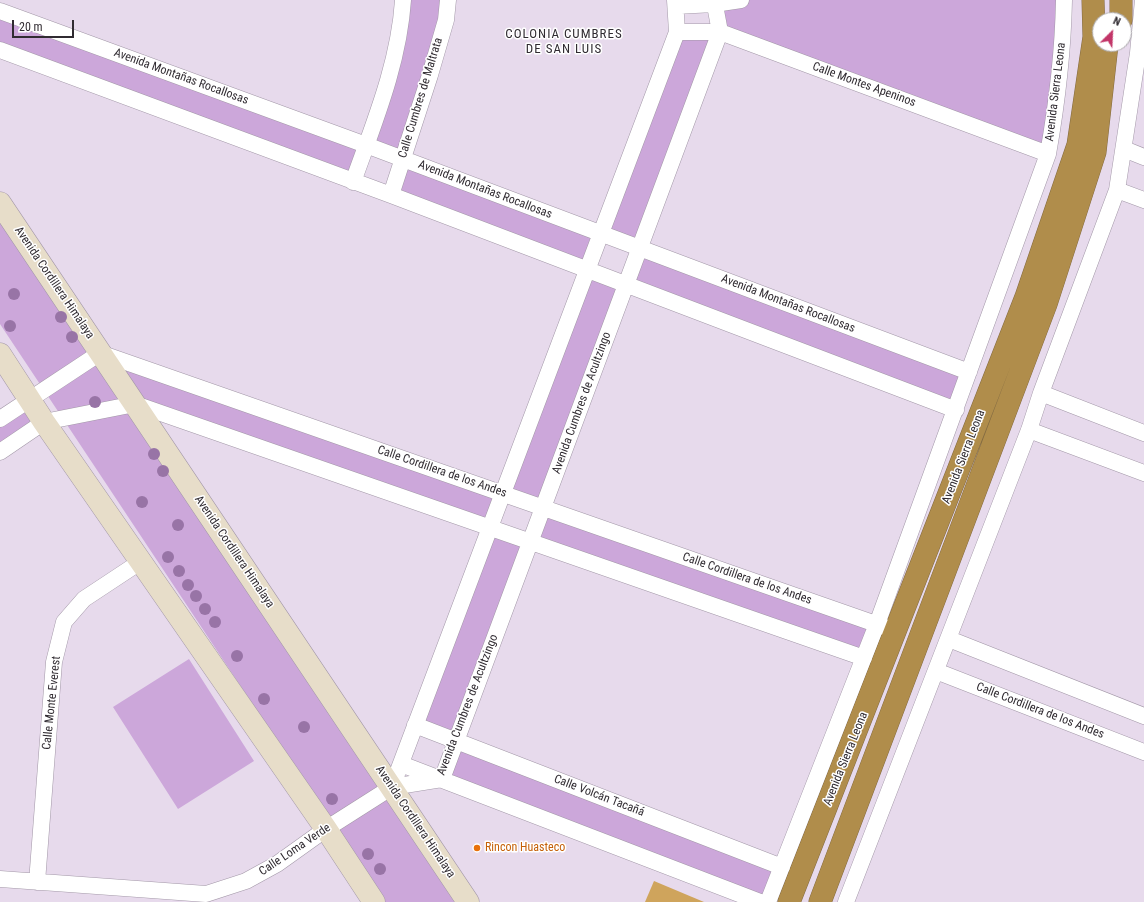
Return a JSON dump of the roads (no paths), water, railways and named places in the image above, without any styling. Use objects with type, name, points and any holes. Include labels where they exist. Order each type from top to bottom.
[{"type":"highway","name":"Avenida Sierra Leona","points":[[789,902],[887,628],[1026,297],[1078,145],[1094,37],[1093,0]]},
{"type":"highway","points":[[1107,0],[1108,12]]},
{"type":"highway","points":[[1120,0],[1121,12]]},
{"type":"highway","name":"Avenida Sierra Leona","points":[[820,902],[1046,304],[1095,152],[1106,52]]},
{"type":"highway","points":[[1046,304],[1106,154],[1119,52]]},
{"type":"main road","name":"Avenida Cordillera Himalaya","points":[[0,203],[468,902]]},
{"type":"main road","points":[[0,354],[44,422],[326,829],[374,902]]},
{"type":"street","points":[[353,182],[394,57],[401,29],[403,0]]},
{"type":"street","name":"Calle Cumbres de Maltrata","points":[[391,195],[430,75],[446,20],[448,0]]},
{"type":"street","points":[[392,787],[677,32],[675,3],[741,0]]},
{"type":"street","name":"Avenida Sierra Leona","points":[[768,902],[864,658],[887,628],[956,410],[1048,154],[1057,102],[1063,33],[1064,0]]},
{"type":"street","points":[[846,902],[1029,430],[1040,393],[1117,190],[1138,53],[1143,0]]},
{"type":"street","points":[[714,2],[720,32]]},
{"type":"street","name":"Avenida Montañas Rocallosas","points":[[0,11],[403,158],[969,372]]},
{"type":"street","name":"Calle Montes Apeninos","points":[[677,32],[720,32],[1048,154]]},
{"type":"street","name":"Avenida Cumbres de Acultzingo","points":[[392,787],[442,779],[720,32]]},
{"type":"street","points":[[0,50],[391,195],[956,410]]},
{"type":"street","points":[[1124,149],[1144,157]]},
{"type":"street","points":[[1117,190],[1144,200]]},
{"type":"street","points":[[0,419],[100,353]]},
{"type":"street","name":"Calle Cordillera de los Andes","points":[[100,353],[887,628]]},
{"type":"street","points":[[1040,393],[1144,433]]},
{"type":"street","points":[[0,452],[44,422],[135,404],[864,658]]},
{"type":"street","points":[[1029,430],[1144,473]]},
{"type":"street","name":"Calle Monte Everest","points":[[36,882],[54,662],[64,622],[84,600],[140,562]]},
{"type":"street","points":[[949,639],[1144,716]]},
{"type":"street","name":"Calle Cordillera de los Andes","points":[[936,671],[1144,752]]},
{"type":"street","name":"Calle Volcán Tacañá","points":[[415,725],[782,867]]},
{"type":"street","points":[[401,764],[760,902]]},
{"type":"street","name":"Calle Loma Verde","points":[[0,879],[206,894],[246,881],[278,864],[326,829],[392,787]]},
{"type":"place","name":"Rincon Huasteco","points":[[477,848]]},
{"type":"district","name":"COLONIA CUMBRES DE SAN LUIS","points":[[564,42]]}]
